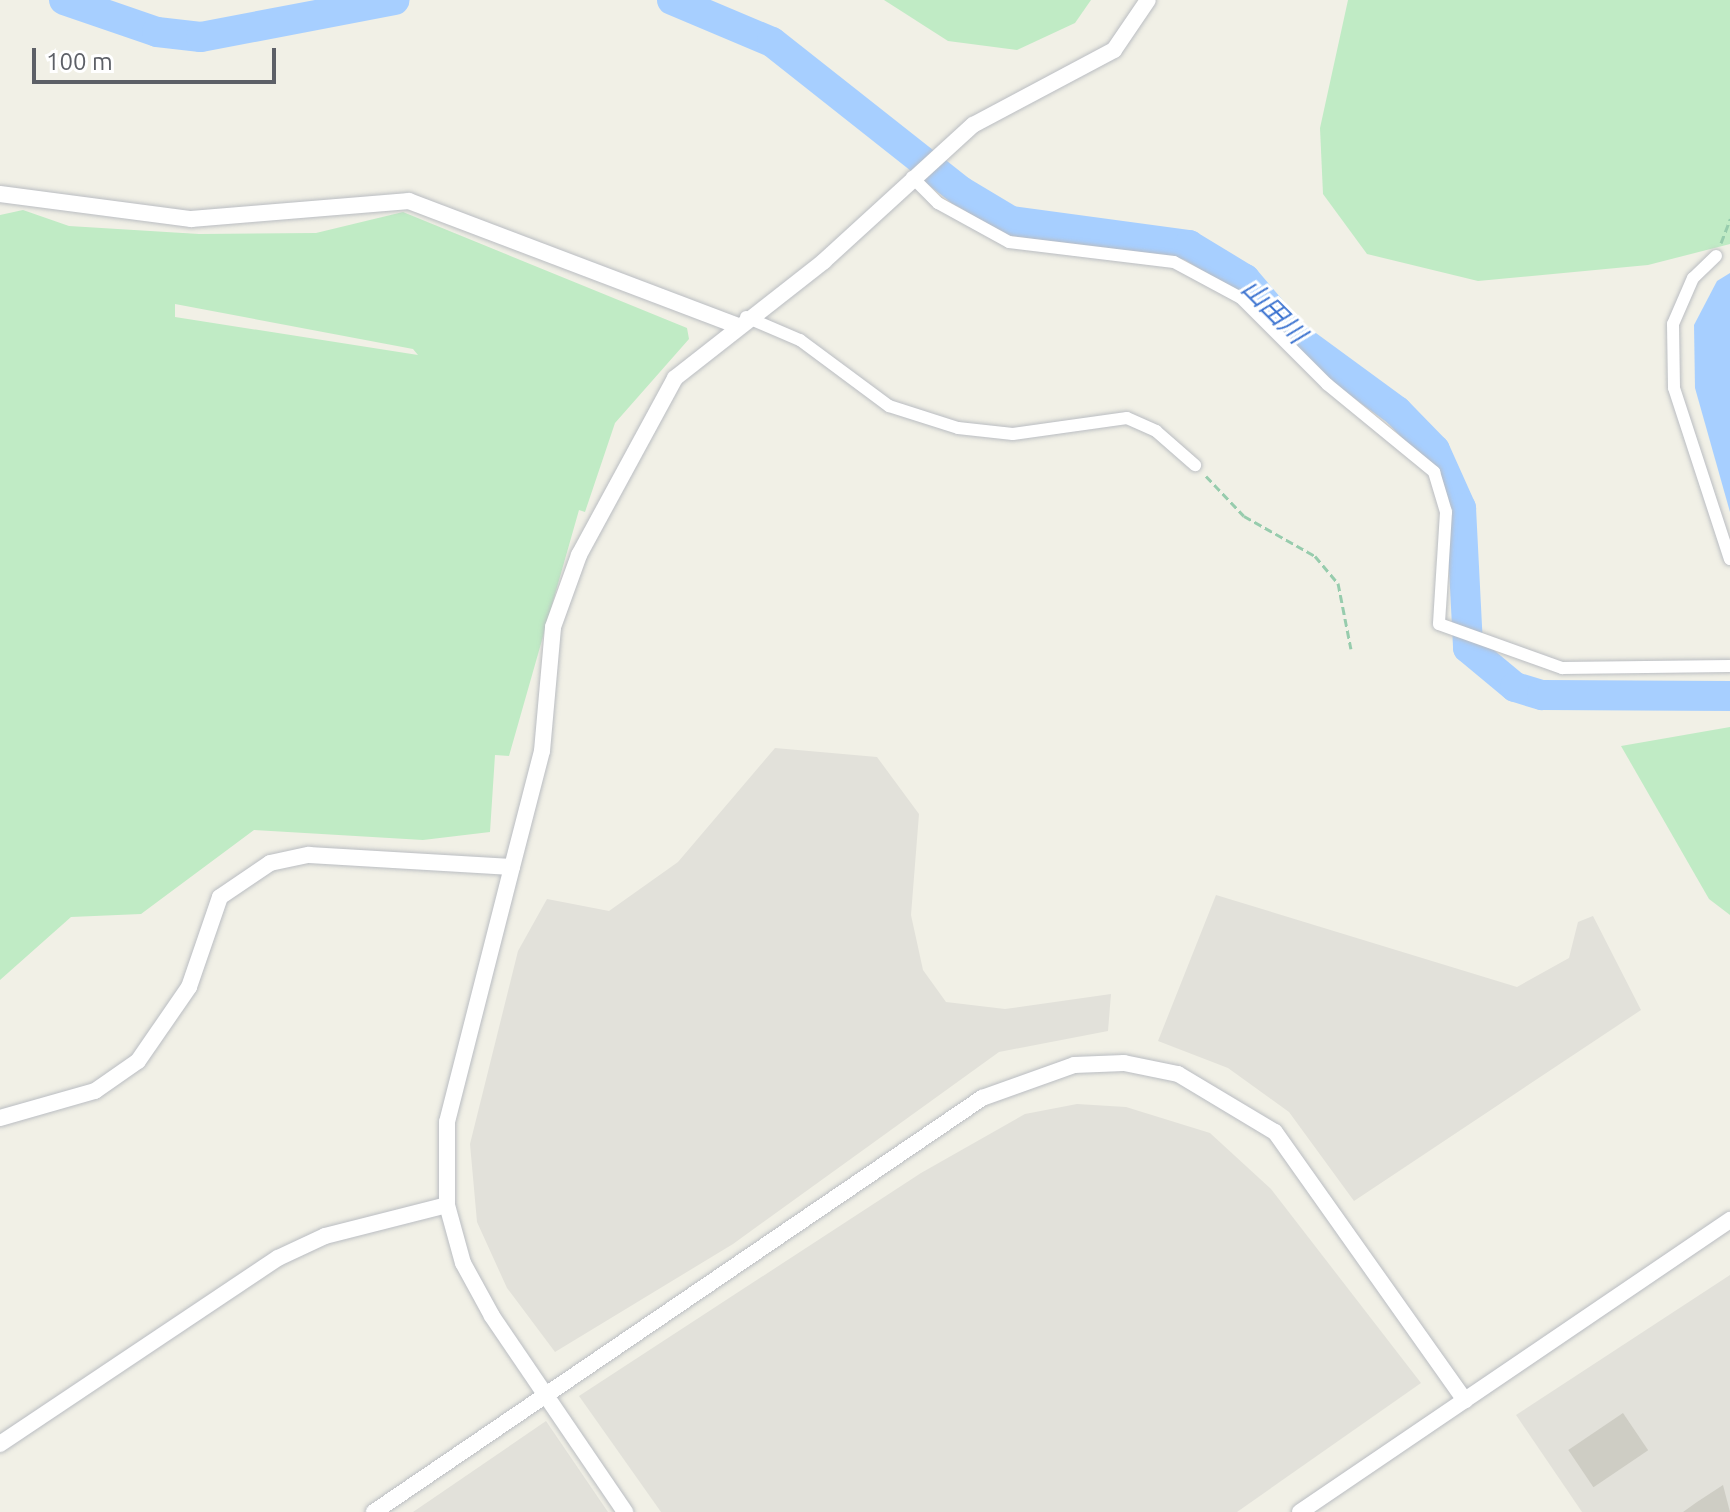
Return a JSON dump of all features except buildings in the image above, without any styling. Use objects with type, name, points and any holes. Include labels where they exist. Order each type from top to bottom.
[{"type":"street","points":[[625,1512],[546,1395],[463,1263],[447,1205],[447,1122],[542,751],[553,627],[579,555],[675,378],[741,321],[824,261],[912,177],[973,125],[1114,50],[1148,0]]},
{"type":"street","points":[[912,177],[938,203],[1009,242],[1174,262],[1241,298],[1305,363],[1434,472],[1446,512],[1439,624],[1562,668],[1730,666]]},
{"type":"street","points":[[0,194],[191,219],[409,201],[800,340],[889,406],[958,428],[1013,434],[1127,418],[1156,431],[1195,465]]},
{"type":"street","points":[[1716,256],[1693,278],[1673,324],[1674,388],[1730,559]]},
{"type":"street","points":[[0,1118],[95,1091],[138,1061],[189,987],[220,897],[270,863],[309,855],[512,867]]},
{"type":"street","points":[[374,1512],[982,1098],[1030,1076],[1124,1063],[1212,1089],[1275,1132],[1465,1400]]},
{"type":"street","points":[[0,1444],[278,1258],[325,1236],[447,1205]]},
{"type":"street","points":[[1300,1512],[1730,1220]]},
{"type":"path","points":[[1716,256],[1730,219]]},
{"type":"path","points":[[1195,465],[1244,516],[1315,556],[1330,574],[1351,649]]},
{"type":"shaded area","points":[[775,748],[877,757],[919,814],[911,915],[923,970],[946,1002],[1005,1009],[1111,994],[1108,1031],[999,1052],[733,1244],[555,1352],[507,1288],[477,1222],[470,1144],[518,951],[547,899],[609,911],[678,862]]},
{"type":"shaded area","points":[[1216,895],[1517,987],[1569,958],[1578,922],[1593,916],[1641,1010],[1354,1201],[1289,1112],[1228,1068],[1158,1041]]},
{"type":"shaded area","points":[[1077,1104],[1126,1107],[1210,1133],[1271,1189],[1421,1383],[1237,1512],[661,1512],[579,1396],[921,1173],[1025,1114]]},
{"type":"shaded area","points":[[1730,1275],[1730,1512],[1582,1512],[1516,1415]]},
{"type":"shaded area","points":[[546,1421],[608,1512],[413,1512]]},
{"type":"green space","points":[[884,0],[1091,0],[1075,23],[1017,50],[948,41]]},
{"type":"green space","points":[[1348,0],[1730,0],[1730,244],[1648,265],[1478,281],[1367,254],[1323,194],[1320,128]]},
{"type":"green space","points":[[23,210],[69,226],[199,234],[316,233],[403,212],[687,328],[689,339],[615,423],[585,512],[579,510],[509,756],[495,755],[490,832],[423,840],[254,830],[141,914],[71,917],[0,980],[0,215]],"holes":[[[175,304],[413,349],[418,355],[175,317]]]},
{"type":"green space","points":[[1730,727],[1730,915],[1709,899],[1621,746]]},
{"type":"water","points":[[1730,273],[1730,512],[1695,388],[1694,325],[1717,281]]},
{"type":"waterway","name":"山田川","points":[[64,0],[157,32],[201,37],[395,0]]},
{"type":"waterway","name":"山田川","points":[[672,0],[772,42],[961,191],[1011,221],[1189,245],[1245,279],[1292,334],[1397,411],[1435,450],[1461,508],[1468,648],[1515,687],[1542,695],[1730,696]]}]
